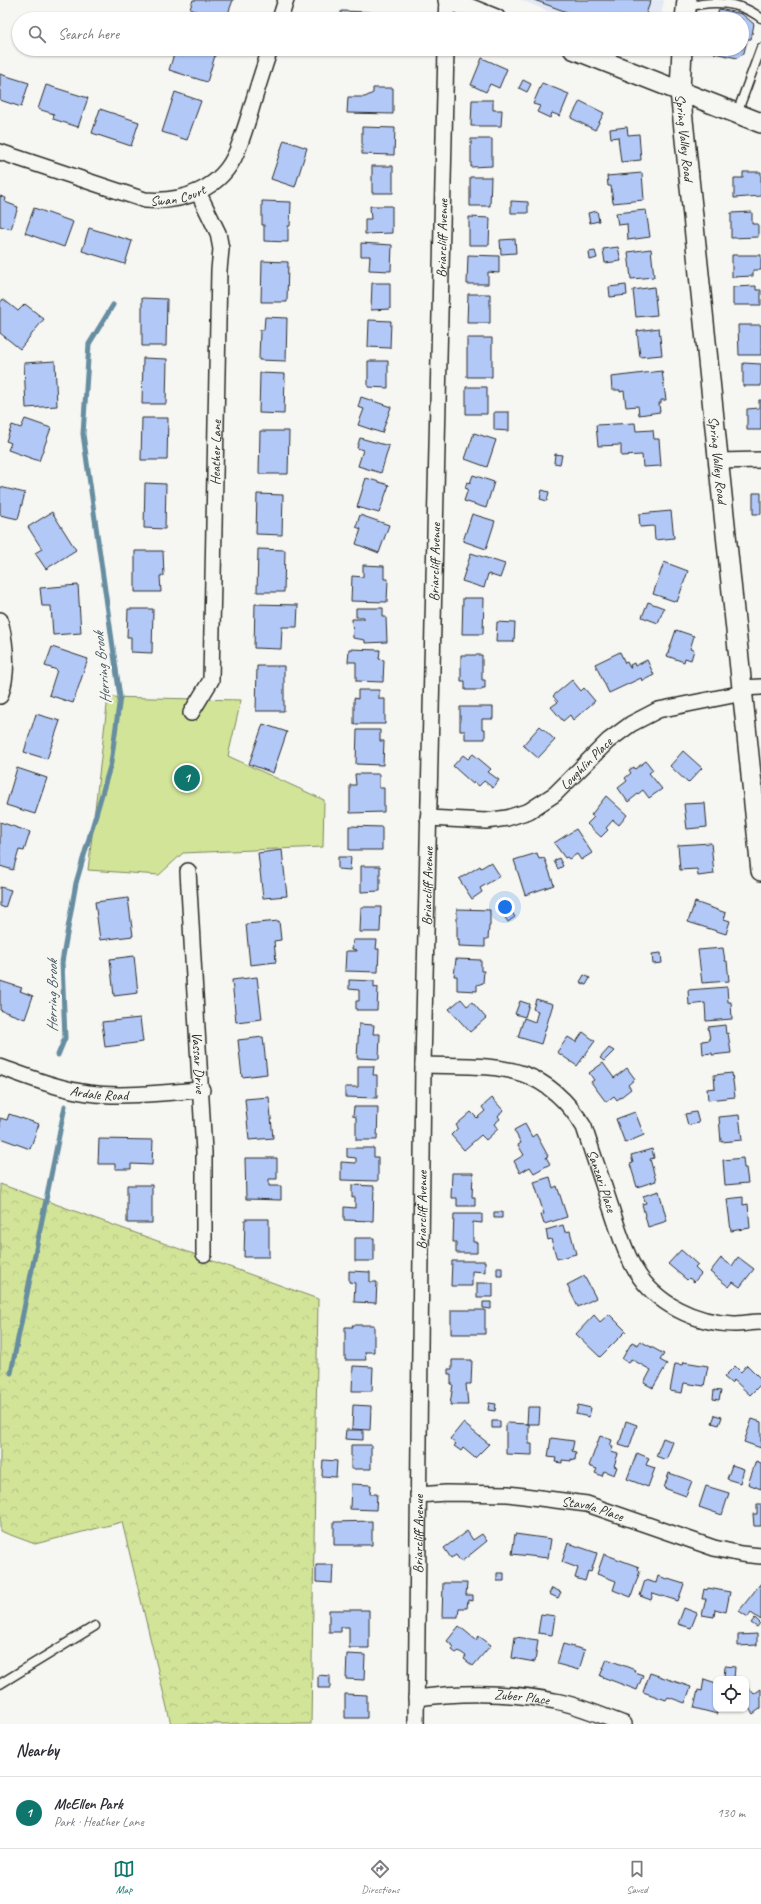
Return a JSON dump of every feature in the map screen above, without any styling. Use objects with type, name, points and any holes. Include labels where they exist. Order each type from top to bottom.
[{"type":"street","points":[[282,12],[286,0]]},
{"type":"street","points":[[449,4],[474,12]]},
{"type":"street","name":"Swan Court","points":[[0,152],[144,200],[162,202],[181,199],[198,192],[214,182],[227,168],[237,152],[268,56]]},
{"type":"street","name":"Briarcliff Avenue","points":[[416,1724],[423,1065],[446,56]]},
{"type":"street","points":[[591,56],[761,123]]},
{"type":"street","name":"Spring Valley Road","points":[[682,56],[680,91],[761,871]]},
{"type":"street","name":"Heather Lane","points":[[191,713],[211,680],[219,270],[221,249],[214,225],[198,192]]},
{"type":"street","points":[[718,461],[761,460]]},
{"type":"street","points":[[0,620],[5,645],[6,666],[0,696]]},
{"type":"street","name":"Loughlin Place","points":[[428,818],[486,821],[507,818],[529,811],[555,794],[608,741],[631,724],[658,710],[761,687]]},
{"type":"street","name":"Vassar Drive","points":[[188,871],[202,1090],[204,1152],[204,1254]]},
{"type":"street","name":"Sanzari Place","points":[[423,1065],[501,1067],[521,1072],[541,1081],[558,1094],[574,1111],[584,1128],[626,1252],[636,1272],[650,1289],[667,1303],[690,1316],[713,1323],[735,1324],[761,1322]]},
{"type":"street","name":"Ardale Road","points":[[0,1067],[54,1086],[88,1093],[118,1095],[202,1090]]},
{"type":"street","name":"Stavola Place","points":[[418,1495],[446,1493],[508,1494],[587,1504],[714,1548],[741,1554],[761,1556]]},
{"type":"street","name":"Zuber Place","points":[[416,1698],[444,1694],[515,1695],[557,1701],[624,1724]]},
{"type":"lane","points":[[686,9],[702,3],[730,4],[745,8],[761,18]]},
{"type":"lane","points":[[737,113],[761,48]]},
{"type":"lane","points":[[0,1684],[95,1626]]},
{"type":"shaded area","points":[[521,0],[664,0],[661,12],[550,12]]},
{"type":"green space","points":[[108,697],[241,700],[228,756],[324,800],[323,847],[183,853],[159,875],[88,870]]},
{"type":"green space","points":[[0,1184],[318,1299],[311,1724],[171,1724],[122,1522],[35,1544],[0,1531]]},
{"type":"building","points":[[193,0],[233,0],[229,12],[199,12],[190,9]]},
{"type":"building","points":[[534,0],[651,0],[647,12],[567,12]]},
{"type":"building","points":[[719,9],[733,12],[718,12]]},
{"type":"building","points":[[341,11],[369,12],[341,12]]},
{"type":"building","points":[[749,20],[754,24],[751,39],[749,39]]},
{"type":"building","points":[[173,56],[215,56],[207,82],[169,70]]},
{"type":"building","points":[[728,56],[740,56],[737,58]]},
{"type":"building","points":[[482,58],[507,69],[499,88],[490,84],[486,92],[471,85]]},
{"type":"building","points":[[0,74],[29,83],[21,107],[0,100]]},
{"type":"building","points":[[523,80],[531,84],[527,92],[519,88]]},
{"type":"building","points":[[542,83],[569,94],[560,116],[552,113],[550,118],[537,112],[540,106],[533,104]]},
{"type":"building","points":[[46,85],[88,98],[78,127],[53,119],[54,114],[38,109]]},
{"type":"building","points":[[373,88],[393,88],[393,114],[347,113],[348,97],[365,97],[373,93]]},
{"type":"building","points":[[175,92],[201,101],[187,140],[162,132]]},
{"type":"building","points":[[472,100],[493,100],[493,110],[502,110],[501,126],[471,126]]},
{"type":"building","points":[[580,101],[604,113],[595,130],[571,118]]},
{"type":"building","points":[[100,109],[139,122],[131,146],[92,133]]},
{"type":"building","points":[[362,127],[395,128],[394,155],[362,154]]},
{"type":"building","points":[[627,127],[628,135],[639,134],[641,160],[621,162],[618,137],[611,138],[610,129]]},
{"type":"building","points":[[471,139],[492,139],[492,166],[471,167]]},
{"type":"building","points":[[284,140],[307,148],[295,187],[271,179]]},
{"type":"building","points":[[372,166],[393,166],[393,193],[372,193]]},
{"type":"building","points":[[743,172],[761,172],[761,196],[734,198],[734,178],[743,178]]},
{"type":"building","points":[[642,173],[644,200],[613,203],[611,186],[608,186],[607,176]]},
{"type":"building","points":[[470,177],[491,177],[490,206],[470,206]]},
{"type":"building","points":[[0,196],[6,198],[5,202],[18,207],[11,229],[0,226]]},
{"type":"building","points":[[262,201],[291,202],[288,242],[264,241]]},
{"type":"building","points":[[511,201],[528,202],[528,213],[511,213]]},
{"type":"building","points":[[370,206],[392,206],[392,233],[365,234],[365,219],[371,219]]},
{"type":"building","points":[[34,208],[73,222],[64,247],[25,233]]},
{"type":"building","points":[[646,210],[650,237],[628,240],[627,224],[618,225],[616,213]]},
{"type":"building","points":[[597,211],[599,221],[590,223],[588,213]]},
{"type":"building","points":[[752,212],[752,224],[758,224],[758,237],[731,238],[731,213]]},
{"type":"building","points":[[469,217],[490,218],[489,245],[469,245]]},
{"type":"building","points":[[89,228],[132,241],[125,264],[82,251]]},
{"type":"building","points":[[515,239],[516,253],[501,254],[500,240]]},
{"type":"building","points":[[361,243],[392,245],[391,271],[369,270],[370,256],[361,256]]},
{"type":"building","points":[[618,247],[621,261],[605,263],[603,249]]},
{"type":"building","points":[[651,249],[654,277],[631,279],[628,252]]},
{"type":"building","points":[[595,251],[597,258],[590,260],[589,252]]},
{"type":"building","points":[[468,255],[499,256],[499,273],[488,272],[488,284],[467,284]]},
{"type":"building","points":[[732,255],[761,255],[761,270],[753,270],[753,276],[732,277]]},
{"type":"building","points":[[262,261],[288,262],[287,302],[261,302]]},
{"type":"building","points":[[372,283],[390,283],[390,309],[371,310]]},
{"type":"building","points":[[626,285],[627,295],[610,297],[609,287]]},
{"type":"building","points":[[756,286],[756,290],[761,290],[761,305],[733,305],[733,287]]},
{"type":"building","points":[[654,287],[657,315],[636,317],[633,290]]},
{"type":"building","points":[[468,294],[490,294],[490,323],[467,323]]},
{"type":"building","points":[[142,298],[167,299],[166,346],[142,346]]},
{"type":"building","points":[[3,299],[18,311],[25,304],[44,319],[20,349],[0,333],[0,303]]},
{"type":"building","points":[[265,317],[287,318],[286,361],[259,360],[260,330],[264,330]]},
{"type":"building","points":[[369,320],[391,321],[390,348],[368,347]]},
{"type":"building","points":[[738,325],[761,325],[761,355],[739,355]]},
{"type":"building","points":[[659,328],[662,355],[640,357],[637,331]]},
{"type":"building","points":[[467,338],[492,338],[492,377],[467,377]]},
{"type":"building","points":[[143,358],[167,359],[166,404],[142,404]]},
{"type":"building","points":[[55,361],[57,406],[26,408],[24,363]]},
{"type":"building","points":[[368,361],[388,361],[388,388],[368,387]]},
{"type":"building","points":[[743,363],[761,364],[761,386],[743,386]]},
{"type":"building","points":[[662,371],[666,400],[661,400],[661,403],[659,403],[660,412],[639,415],[638,406],[626,407],[624,391],[620,392],[620,390],[612,390],[611,377]]},
{"type":"building","points":[[260,373],[285,374],[284,414],[259,413]]},
{"type":"building","points":[[466,387],[487,387],[487,414],[466,414]]},
{"type":"building","points":[[361,397],[391,407],[382,433],[358,425],[364,409],[358,407]]},
{"type":"building","points":[[759,400],[761,400],[761,430],[747,430],[747,409],[759,408]]},
{"type":"building","points":[[494,412],[509,412],[509,431],[494,430]]},
{"type":"building","points":[[142,418],[168,418],[167,460],[141,460]]},
{"type":"building","points":[[25,419],[51,428],[39,461],[8,450],[11,443],[6,441],[12,425],[21,428]]},
{"type":"building","points":[[635,423],[636,431],[653,430],[654,439],[659,439],[661,466],[643,467],[642,455],[621,456],[621,445],[598,446],[596,425]]},
{"type":"building","points":[[260,431],[289,431],[288,474],[259,474]]},
{"type":"building","points":[[474,433],[496,440],[487,467],[465,459]]},
{"type":"building","points":[[360,438],[389,446],[381,473],[358,466],[363,450],[357,448]]},
{"type":"building","points":[[555,454],[562,455],[560,464],[554,463]]},
{"type":"building","points":[[473,475],[494,482],[486,508],[464,501],[468,489],[465,488],[467,482],[470,483]]},
{"type":"building","points":[[366,478],[389,485],[379,513],[357,507]]},
{"type":"building","points":[[145,483],[166,484],[165,529],[144,528]]},
{"type":"building","points":[[0,487],[25,493],[18,519],[0,515]]},
{"type":"building","points":[[542,490],[549,492],[547,501],[540,499]]},
{"type":"building","points":[[753,493],[761,493],[761,514],[753,514]]},
{"type":"building","points":[[257,494],[283,495],[282,535],[256,534]]},
{"type":"building","points":[[671,511],[674,538],[655,540],[654,526],[640,527],[639,514]]},
{"type":"building","points":[[52,512],[76,550],[46,569],[35,553],[42,549],[28,527]]},
{"type":"building","points":[[472,514],[495,521],[486,549],[463,541]]},
{"type":"building","points":[[360,515],[389,525],[379,553],[356,544],[361,529],[356,527]]},
{"type":"building","points":[[258,549],[285,550],[284,592],[257,592]]},
{"type":"building","points":[[135,551],[163,551],[164,576],[160,576],[161,592],[135,592]]},
{"type":"building","points":[[471,553],[505,564],[500,578],[488,574],[484,588],[462,581]]},
{"type":"building","points":[[664,562],[688,571],[677,602],[653,594]]},
{"type":"building","points":[[363,565],[384,566],[384,579],[388,579],[387,602],[351,601],[352,576],[363,577]]},
{"type":"building","points":[[78,585],[81,633],[53,635],[51,606],[42,606],[40,588]]},
{"type":"building","points":[[463,598],[484,598],[483,634],[462,634]]},
{"type":"building","points":[[648,602],[664,608],[658,623],[642,617]]},
{"type":"building","points":[[255,604],[298,605],[297,627],[282,627],[281,649],[254,648]]},
{"type":"building","points":[[356,608],[383,608],[383,617],[386,617],[387,642],[365,643],[365,640],[353,638],[352,619],[364,619],[364,617],[356,617]]},
{"type":"building","points":[[128,609],[153,609],[152,653],[131,652],[131,637],[127,637]]},
{"type":"building","points":[[497,622],[515,623],[514,642],[496,642]]},
{"type":"building","points":[[676,630],[694,636],[690,649],[694,650],[691,660],[685,658],[684,662],[667,656]]},
{"type":"building","points":[[52,647],[88,659],[73,703],[49,695],[57,670],[45,666]]},
{"type":"building","points":[[349,649],[380,650],[379,659],[384,660],[383,682],[356,681],[356,662],[348,662]]},
{"type":"building","points":[[620,652],[625,663],[627,662],[630,668],[630,665],[634,663],[635,666],[647,660],[654,675],[642,681],[641,678],[609,693],[595,664]]},
{"type":"building","points":[[461,655],[482,655],[482,680],[485,680],[485,688],[482,688],[482,690],[465,690],[465,681],[461,681]]},
{"type":"building","points":[[257,666],[284,666],[284,711],[256,711]]},
{"type":"building","points":[[572,680],[581,691],[584,688],[595,701],[573,720],[570,715],[563,721],[551,707],[558,702],[553,696]]},
{"type":"building","points":[[358,690],[379,690],[379,699],[385,699],[385,724],[354,724],[354,698],[358,699]]},
{"type":"building","points":[[460,707],[493,707],[493,719],[482,719],[482,729],[485,729],[485,739],[465,739],[465,731],[460,731]]},
{"type":"building","points":[[36,714],[60,721],[47,759],[24,752]]},
{"type":"building","points":[[263,724],[287,732],[273,773],[249,764]]},
{"type":"building","points":[[540,726],[555,740],[538,758],[523,745]]},
{"type":"building","points":[[357,730],[380,730],[380,741],[384,741],[383,765],[356,764]]},
{"type":"building","points":[[683,751],[702,768],[688,783],[670,766]]},
{"type":"building","points":[[473,754],[491,769],[488,772],[499,780],[493,788],[484,781],[479,786],[474,782],[473,784],[453,766],[463,755],[468,759]]},
{"type":"building","points":[[646,761],[653,770],[649,773],[662,789],[649,798],[643,790],[628,802],[618,788],[627,781],[625,778],[631,773],[629,770],[634,767],[635,769]]},
{"type":"building","points":[[17,768],[47,778],[35,814],[6,805]]},
{"type":"building","points":[[355,774],[379,774],[379,788],[384,788],[384,812],[350,813],[350,785],[356,785]]},
{"type":"building","points":[[606,796],[627,815],[619,825],[613,820],[606,828],[608,830],[601,837],[587,824],[594,817],[591,815]]},
{"type":"building","points":[[705,803],[707,827],[687,829],[684,804]]},
{"type":"building","points":[[0,822],[30,832],[24,851],[19,850],[13,870],[0,866]]},
{"type":"building","points":[[349,826],[382,827],[382,850],[349,850]]},
{"type":"building","points":[[576,829],[592,853],[581,860],[577,854],[569,859],[567,857],[565,858],[554,843]]},
{"type":"building","points":[[711,843],[714,874],[698,876],[697,869],[680,870],[678,845]]},
{"type":"building","points":[[282,850],[287,896],[263,898],[258,853]]},
{"type":"building","points":[[537,853],[539,859],[544,858],[554,885],[525,895],[514,860]]},
{"type":"building","points":[[338,857],[351,857],[350,870],[338,869]]},
{"type":"building","points":[[559,858],[563,866],[558,869],[554,861]]},
{"type":"building","points":[[491,862],[500,876],[480,888],[482,892],[472,899],[459,879],[480,866],[481,868]]},
{"type":"building","points":[[361,866],[380,866],[380,891],[361,892]]},
{"type":"building","points":[[0,887],[11,890],[5,908],[0,906]]},
{"type":"building","points":[[128,898],[133,936],[100,940],[95,902]]},
{"type":"building","points":[[695,902],[726,913],[724,919],[730,921],[726,934],[688,922]]},
{"type":"building","points":[[508,906],[515,917],[508,922],[500,910]]},
{"type":"building","points":[[361,907],[381,907],[380,932],[360,932]]},
{"type":"building","points":[[457,909],[490,910],[490,926],[488,939],[485,939],[485,947],[459,946],[459,939],[457,939]]},
{"type":"building","points":[[279,921],[281,940],[274,941],[276,962],[250,965],[246,924]]},
{"type":"building","points":[[353,940],[377,940],[376,949],[379,949],[378,972],[345,971],[346,951],[357,951],[352,949]]},
{"type":"building","points":[[723,948],[725,961],[727,961],[729,981],[702,983],[698,950]]},
{"type":"building","points":[[661,953],[662,963],[653,964],[652,954]]},
{"type":"building","points":[[134,956],[138,993],[114,996],[110,959]]},
{"type":"building","points":[[456,959],[481,960],[481,971],[484,971],[483,983],[477,985],[477,991],[457,990],[457,976],[454,976]]},
{"type":"building","points":[[584,975],[590,978],[586,985],[580,982]]},
{"type":"building","points":[[257,977],[262,1019],[236,1022],[232,980]]},
{"type":"building","points":[[349,980],[374,981],[374,988],[378,987],[377,1010],[356,1010],[356,1001],[359,1001],[359,990],[349,989]]},
{"type":"building","points":[[0,981],[22,988],[20,991],[33,996],[25,1019],[0,1010]]},
{"type":"building","points":[[727,987],[728,1002],[731,1002],[732,1019],[706,1021],[705,1003],[689,1005],[688,990]]},
{"type":"building","points":[[461,999],[467,1006],[472,1002],[486,1018],[470,1032],[449,1009]]},
{"type":"building","points":[[536,999],[553,1004],[541,1044],[518,1037],[524,1018],[535,1022],[538,1011],[533,1009]]},
{"type":"building","points":[[520,1001],[529,1004],[525,1017],[515,1014]]},
{"type":"building","points":[[140,1018],[143,1042],[105,1047],[102,1022]]},
{"type":"building","points":[[359,1024],[374,1025],[373,1034],[380,1034],[379,1059],[357,1058]]},
{"type":"building","points":[[725,1025],[726,1034],[728,1033],[731,1053],[712,1055],[712,1053],[703,1054],[702,1041],[710,1040],[708,1027]]},
{"type":"building","points":[[583,1032],[595,1041],[577,1066],[557,1052],[568,1037],[576,1042]]},
{"type":"building","points":[[263,1037],[267,1074],[242,1077],[238,1040]]},
{"type":"building","points":[[609,1048],[614,1051],[604,1061],[600,1058]]},
{"type":"building","points":[[603,1063],[614,1078],[627,1068],[635,1079],[628,1085],[631,1089],[617,1100],[614,1096],[606,1102],[591,1082],[594,1080],[589,1073]]},
{"type":"building","points":[[358,1066],[374,1066],[373,1075],[377,1075],[377,1098],[345,1097],[345,1087],[358,1087]]},
{"type":"building","points":[[732,1073],[735,1097],[708,1100],[707,1089],[715,1088],[714,1075]]},
{"type":"building","points":[[269,1097],[273,1138],[249,1140],[245,1099]]},
{"type":"building","points":[[492,1098],[503,1110],[498,1116],[500,1119],[494,1124],[498,1129],[486,1140],[481,1135],[464,1150],[451,1135],[458,1128],[456,1125],[471,1112],[477,1118],[485,1111],[482,1107]]},
{"type":"building","points":[[354,1107],[378,1107],[377,1140],[356,1140],[356,1117],[353,1116]]},
{"type":"building","points":[[635,1112],[644,1135],[625,1143],[616,1119]]},
{"type":"building","points":[[696,1112],[699,1123],[688,1125],[685,1114]]},
{"type":"building","points":[[9,1114],[39,1124],[30,1149],[0,1138],[0,1118],[7,1120]]},
{"type":"building","points":[[739,1115],[742,1140],[721,1142],[719,1117]]},
{"type":"building","points":[[525,1124],[532,1137],[536,1134],[548,1156],[546,1157],[550,1164],[534,1173],[530,1167],[520,1173],[514,1161],[524,1155],[518,1145],[521,1143],[514,1130]]},
{"type":"building","points":[[99,1139],[153,1140],[152,1165],[131,1164],[131,1169],[115,1169],[115,1164],[98,1164]]},
{"type":"building","points":[[347,1148],[374,1148],[374,1157],[378,1157],[378,1181],[341,1180],[341,1162],[356,1163],[356,1158],[347,1157]]},
{"type":"building","points":[[652,1149],[654,1158],[650,1159],[656,1181],[637,1187],[630,1164],[633,1163],[631,1155]]},
{"type":"building","points":[[245,1158],[277,1158],[277,1179],[269,1179],[269,1186],[281,1186],[281,1200],[246,1199]]},
{"type":"building","points":[[743,1158],[748,1183],[725,1185],[723,1160]]},
{"type":"building","points":[[452,1173],[473,1173],[472,1197],[475,1197],[475,1206],[457,1206],[457,1198],[451,1198]]},
{"type":"building","points":[[550,1177],[553,1188],[557,1186],[567,1217],[544,1224],[541,1215],[544,1214],[534,1182]]},
{"type":"building","points":[[127,1185],[152,1185],[152,1223],[127,1223]]},
{"type":"building","points":[[352,1185],[374,1186],[373,1221],[344,1220],[344,1207],[355,1208],[355,1197],[352,1198]]},
{"type":"building","points":[[659,1191],[667,1221],[648,1227],[642,1204],[646,1203],[643,1196]]},
{"type":"building","points":[[743,1197],[743,1205],[748,1204],[750,1228],[731,1231],[727,1199]]},
{"type":"building","points":[[494,1212],[502,1212],[502,1218],[494,1218]]},
{"type":"building","points":[[454,1214],[482,1214],[482,1223],[473,1222],[473,1242],[477,1242],[477,1253],[456,1253],[456,1242],[453,1242]]},
{"type":"building","points":[[245,1219],[269,1219],[269,1257],[244,1257]]},
{"type":"building","points":[[563,1225],[565,1232],[570,1231],[576,1254],[557,1259],[551,1239],[548,1240],[546,1230]]},
{"type":"building","points":[[355,1238],[374,1238],[374,1261],[355,1261]]},
{"type":"building","points":[[681,1250],[698,1265],[695,1268],[701,1274],[694,1282],[689,1278],[687,1280],[668,1264]]},
{"type":"building","points":[[738,1257],[754,1269],[740,1287],[733,1282],[729,1287],[710,1272],[721,1258],[732,1266]]},
{"type":"building","points":[[452,1261],[485,1261],[485,1272],[472,1271],[472,1286],[451,1286]]},
{"type":"building","points":[[497,1267],[502,1267],[502,1276],[497,1276]]},
{"type":"building","points":[[349,1271],[370,1272],[370,1282],[377,1282],[376,1303],[354,1302],[355,1283],[349,1282]]},
{"type":"building","points":[[584,1276],[596,1298],[578,1307],[567,1285]]},
{"type":"building","points":[[477,1283],[493,1283],[493,1297],[477,1297]]},
{"type":"building","points":[[483,1302],[491,1302],[491,1309],[483,1308]]},
{"type":"building","points":[[451,1310],[485,1310],[485,1334],[451,1334]]},
{"type":"building","points":[[609,1314],[626,1331],[600,1357],[576,1334],[594,1315],[600,1322]]},
{"type":"building","points":[[352,1325],[374,1325],[374,1352],[365,1352],[366,1360],[345,1360],[345,1327],[353,1327]]},
{"type":"building","points":[[640,1341],[664,1354],[660,1360],[667,1364],[653,1388],[644,1383],[651,1370],[631,1359],[629,1363],[622,1359],[632,1342],[638,1345]]},
{"type":"building","points":[[452,1360],[472,1360],[471,1384],[466,1384],[468,1405],[450,1405],[453,1384],[451,1384],[451,1374],[448,1374],[448,1369],[452,1369]]},
{"type":"building","points":[[684,1362],[708,1366],[704,1386],[684,1383],[682,1393],[670,1391],[675,1364],[683,1365]]},
{"type":"building","points":[[747,1365],[761,1379],[761,1384],[750,1395],[734,1380],[731,1383],[724,1377],[735,1366],[741,1372]]},
{"type":"building","points":[[353,1366],[373,1367],[372,1391],[352,1391]]},
{"type":"building","points":[[714,1390],[721,1391],[719,1400],[713,1399]]},
{"type":"building","points":[[489,1403],[496,1404],[495,1411],[488,1410]]},
{"type":"building","points":[[353,1405],[371,1406],[370,1430],[352,1429]]},
{"type":"building","points":[[578,1405],[591,1408],[589,1417],[576,1414]]},
{"type":"building","points":[[528,1407],[540,1407],[539,1424],[527,1424]]},
{"type":"building","points":[[715,1415],[722,1417],[719,1425],[712,1423]]},
{"type":"building","points":[[752,1419],[761,1422],[761,1448],[744,1442]]},
{"type":"building","points":[[492,1421],[500,1421],[500,1428],[492,1428]]},
{"type":"building","points":[[626,1421],[637,1425],[629,1448],[619,1445]]},
{"type":"building","points":[[463,1423],[489,1444],[475,1458],[463,1448],[461,1451],[454,1446],[456,1444],[450,1439]]},
{"type":"building","points":[[506,1423],[529,1424],[529,1444],[532,1444],[532,1455],[506,1454]]},
{"type":"building","points":[[346,1430],[363,1430],[363,1440],[345,1439]]},
{"type":"building","points":[[600,1436],[612,1440],[610,1446],[613,1447],[611,1452],[618,1454],[614,1466],[617,1467],[614,1475],[604,1471],[602,1476],[595,1473],[597,1469],[589,1466]]},
{"type":"building","points":[[551,1438],[574,1441],[572,1451],[576,1452],[575,1460],[562,1460],[562,1463],[555,1462],[556,1458],[548,1457]]},
{"type":"building","points":[[663,1438],[673,1442],[666,1460],[656,1456]]},
{"type":"building","points":[[351,1445],[371,1445],[371,1469],[351,1469]]},
{"type":"building","points":[[637,1453],[649,1458],[646,1465],[655,1468],[648,1487],[627,1479]]},
{"type":"building","points":[[323,1460],[337,1461],[336,1477],[322,1476]]},
{"type":"building","points":[[756,1461],[761,1463],[761,1489],[748,1484]]},
{"type":"building","points":[[732,1465],[744,1469],[740,1483],[727,1479]]},
{"type":"building","points":[[669,1473],[692,1481],[686,1496],[664,1488]]},
{"type":"building","points":[[351,1484],[371,1485],[370,1494],[377,1494],[376,1510],[350,1509]]},
{"type":"building","points":[[706,1486],[729,1493],[722,1515],[699,1507]]},
{"type":"building","points":[[757,1504],[761,1504],[761,1526],[754,1526],[753,1514],[757,1514]]},
{"type":"building","points":[[372,1521],[372,1545],[334,1545],[334,1522]]},
{"type":"building","points":[[467,1531],[473,1540],[482,1534],[487,1541],[461,1562],[456,1555],[451,1558],[444,1548]]},
{"type":"building","points":[[515,1534],[551,1539],[548,1558],[512,1554]]},
{"type":"building","points":[[568,1543],[597,1553],[591,1572],[588,1571],[585,1581],[575,1578],[578,1568],[562,1562]]},
{"type":"building","points":[[604,1554],[639,1567],[638,1570],[640,1571],[631,1597],[613,1590],[616,1581],[597,1574]]},
{"type":"building","points":[[316,1565],[333,1565],[332,1583],[316,1582]]},
{"type":"building","points":[[497,1573],[504,1573],[504,1581],[497,1581]]},
{"type":"building","points":[[658,1576],[684,1584],[678,1601],[653,1593],[651,1600],[640,1596],[645,1580],[656,1583]]},
{"type":"building","points":[[443,1583],[467,1583],[466,1595],[473,1595],[473,1601],[468,1600],[467,1608],[459,1608],[458,1617],[442,1617]]},
{"type":"building","points":[[761,1583],[761,1620],[751,1613],[748,1617],[739,1611]]},
{"type":"building","points":[[552,1588],[561,1592],[558,1598],[549,1594]]},
{"type":"building","points":[[708,1588],[730,1592],[726,1612],[715,1609],[714,1617],[702,1615],[706,1599],[702,1599],[704,1589],[707,1590]]},
{"type":"building","points":[[684,1608],[697,1613],[691,1628],[678,1624]]},
{"type":"building","points":[[329,1610],[369,1610],[369,1648],[349,1648],[349,1627],[341,1627],[341,1632],[329,1632]]},
{"type":"building","points":[[541,1614],[555,1616],[552,1635],[538,1633]]},
{"type":"building","points":[[755,1618],[760,1623],[757,1627],[751,1623]]},
{"type":"building","points":[[459,1626],[476,1640],[479,1636],[491,1645],[473,1666],[464,1659],[466,1656],[459,1651],[456,1653],[452,1650],[454,1647],[447,1641]]},
{"type":"building","points":[[757,1634],[757,1645],[738,1646],[738,1635]]},
{"type":"building","points":[[515,1637],[538,1640],[535,1662],[512,1658]]},
{"type":"building","points":[[563,1644],[585,1650],[579,1670],[557,1664]]},
{"type":"building","points":[[347,1654],[365,1655],[364,1680],[346,1679]]},
{"type":"building","points":[[607,1659],[635,1670],[634,1672],[643,1675],[637,1690],[600,1676]]},
{"type":"building","points":[[725,1666],[735,1667],[734,1676],[724,1676]]},
{"type":"building","points":[[650,1673],[691,1687],[685,1703],[668,1697],[666,1700],[643,1692]]},
{"type":"building","points":[[318,1675],[330,1676],[330,1688],[318,1688]]},
{"type":"building","points":[[704,1679],[713,1682],[713,1712],[717,1712],[717,1714],[694,1708],[698,1690],[702,1691]]},
{"type":"building","points":[[749,1688],[754,1694],[761,1689],[761,1708],[753,1714],[749,1708]]},
{"type":"building","points":[[345,1694],[367,1695],[367,1718],[345,1718]]},
{"type":"waterway","name":"Herring Brook","points":[[58,1055],[65,1038],[62,962],[76,883],[111,763],[120,697],[83,434],[89,344],[113,305]]},
{"type":"waterway","name":"Herring Brook","points":[[11,1373],[65,1106]]},
{"type":"place","name":"McEllen Park","points":[[187,778]]}]
